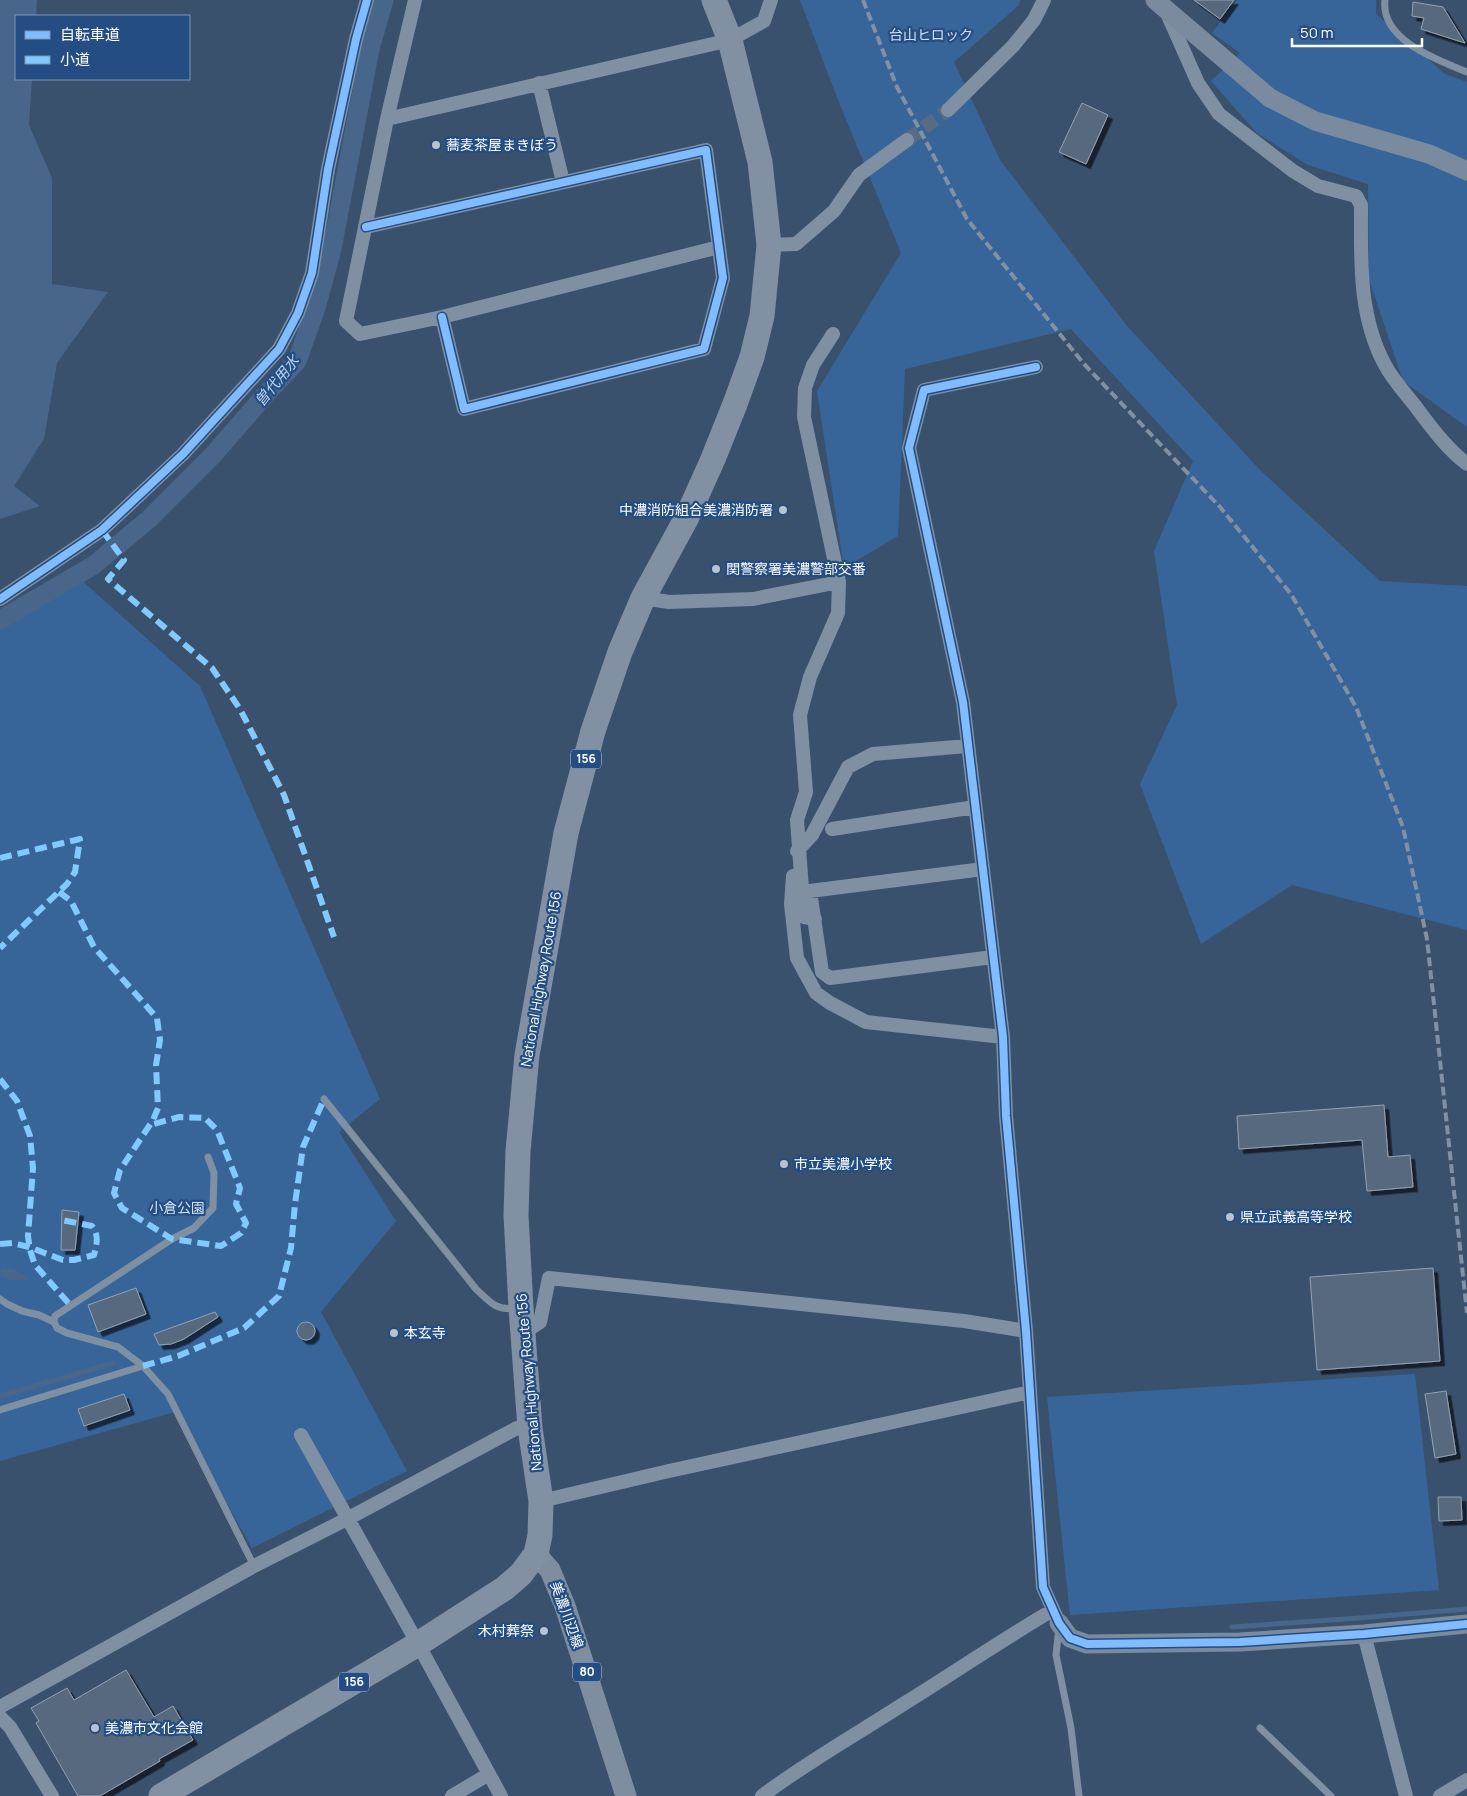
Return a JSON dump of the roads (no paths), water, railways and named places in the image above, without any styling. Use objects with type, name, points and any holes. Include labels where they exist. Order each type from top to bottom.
[{"type":"highway","name":"National Highway Route 156","points":[[161,1796],[418,1644],[505,1588],[521,1574],[536,1554],[540,1535],[541,1502],[530,1428],[521,1308],[516,1215],[518,1151],[527,1055],[566,833],[602,703],[620,652],[643,598],[687,517],[736,404],[752,357],[762,316],[770,245],[760,162],[730,40],[714,0]]},
{"type":"main road","name":"美濃川辺線","points":[[536,1554],[550,1570],[566,1606],[626,1796]]},
{"type":"street","points":[[0,599],[102,530],[183,454],[279,349],[298,312],[312,273],[328,169],[356,39],[367,0]]},
{"type":"street","points":[[415,0],[346,322],[360,334],[442,316],[719,247]]},
{"type":"street","points":[[388,119],[730,40],[764,21],[771,0]]},
{"type":"street","points":[[948,110],[1014,46],[1034,20],[1044,0]]},
{"type":"street","points":[[1160,4],[1270,98],[1315,121],[1429,154],[1467,171]]},
{"type":"street","points":[[1160,4],[1198,83],[1219,114],[1293,171],[1318,186],[1356,196],[1362,205],[1362,280],[1368,325],[1385,366],[1429,424],[1459,458],[1467,464]]},
{"type":"street","points":[[539,83],[563,182]]},
{"type":"street","points":[[770,245],[796,244],[834,211],[859,175],[907,140]]},
{"type":"street","points":[[366,228],[706,150],[723,278],[704,349],[464,409],[442,316]]},
{"type":"street","points":[[815,919],[804,917],[797,820],[806,792],[800,716],[810,677],[838,612],[840,582],[804,417],[805,388],[813,365],[833,334]]},
{"type":"street","points":[[1036,368],[924,390],[910,448],[963,702],[1003,1038],[1006,1116],[1026,1331],[1044,1586],[1056,1617],[1070,1638],[1087,1644],[1240,1642],[1364,1634],[1467,1624]]},
{"type":"street","points":[[643,598],[669,602],[753,600],[840,582]]},
{"type":"street","points":[[967,746],[873,754],[848,767],[812,835],[794,856],[791,904],[797,958],[816,993],[830,1003],[866,1022],[1003,1038]]},
{"type":"street","points":[[832,830],[975,807]]},
{"type":"street","points":[[982,869],[810,890],[822,972],[830,978],[993,957]]},
{"type":"street","points":[[523,1332],[540,1322],[549,1278],[964,1321],[1026,1331]]},
{"type":"street","points":[[541,1502],[669,1471],[1030,1392]]},
{"type":"street","points":[[0,1707],[254,1566],[347,1519],[516,1428],[530,1428]]},
{"type":"street","points":[[301,1435],[501,1796]]},
{"type":"street","points":[[762,1796],[793,1772],[906,1703],[1022,1628],[1056,1617]]},
{"type":"street","points":[[1364,1634],[1406,1796]]},
{"type":"street","points":[[0,1717],[10,1727],[52,1796]]},
{"type":"street","points":[[452,1796],[489,1774]]},
{"type":"street","points":[[1440,1796],[1467,1780]]},
{"type":"lane","points":[[1384,0],[1386,16],[1392,29],[1422,53],[1467,72]]},
{"type":"lane","points":[[324,1099],[476,1289],[491,1303],[505,1310],[521,1308]]},
{"type":"lane","points":[[208,1157],[214,1173],[213,1208],[194,1228],[172,1239],[55,1316],[54,1322],[57,1328],[67,1332],[118,1347],[144,1366],[168,1394],[254,1566]]},
{"type":"lane","points":[[0,1299],[14,1308],[39,1315],[54,1322]]},
{"type":"lane","points":[[0,1410],[144,1366]]},
{"type":"lane","points":[[1056,1617],[1056,1655],[1071,1728],[1079,1796]]},
{"type":"lane","points":[[1260,1728],[1332,1796]]},
{"type":"waterway","name":"曽代用水","points":[[0,620],[94,565],[149,519],[213,455],[297,361],[316,308],[332,249],[370,49],[384,0]]},
{"type":"waterway","points":[[1232,1627],[1467,1609]]},
{"type":"tunnel","points":[[907,140],[948,110]]},
{"type":"railway","points":[[863,0],[897,87],[967,219],[1084,364],[1220,507],[1291,594],[1356,707],[1403,827],[1427,939],[1467,1313]]},
{"type":"place","name":"蕎麦茶屋まきぼう","points":[[436,145]]},
{"type":"place","name":"中濃消防組合美濃消防署","points":[[783,510]]},
{"type":"place","name":"関警察署美濃警部交番","points":[[716,569]]},
{"type":"place","name":"市立美濃小学校","points":[[784,1164]]},
{"type":"place","name":"県立武義高等学校","points":[[1230,1217]]},
{"type":"place","name":"本玄寺","points":[[394,1333]]},
{"type":"place","name":"木村葬祭","points":[[544,1631]]},
{"type":"place","name":"美濃市文化会館","points":[[95,1728]]},
{"type":"park label","name":"台山ヒロック","points":[[931,35]]},
{"type":"park label","name":"小倉公園","points":[[177,1208]]}]
